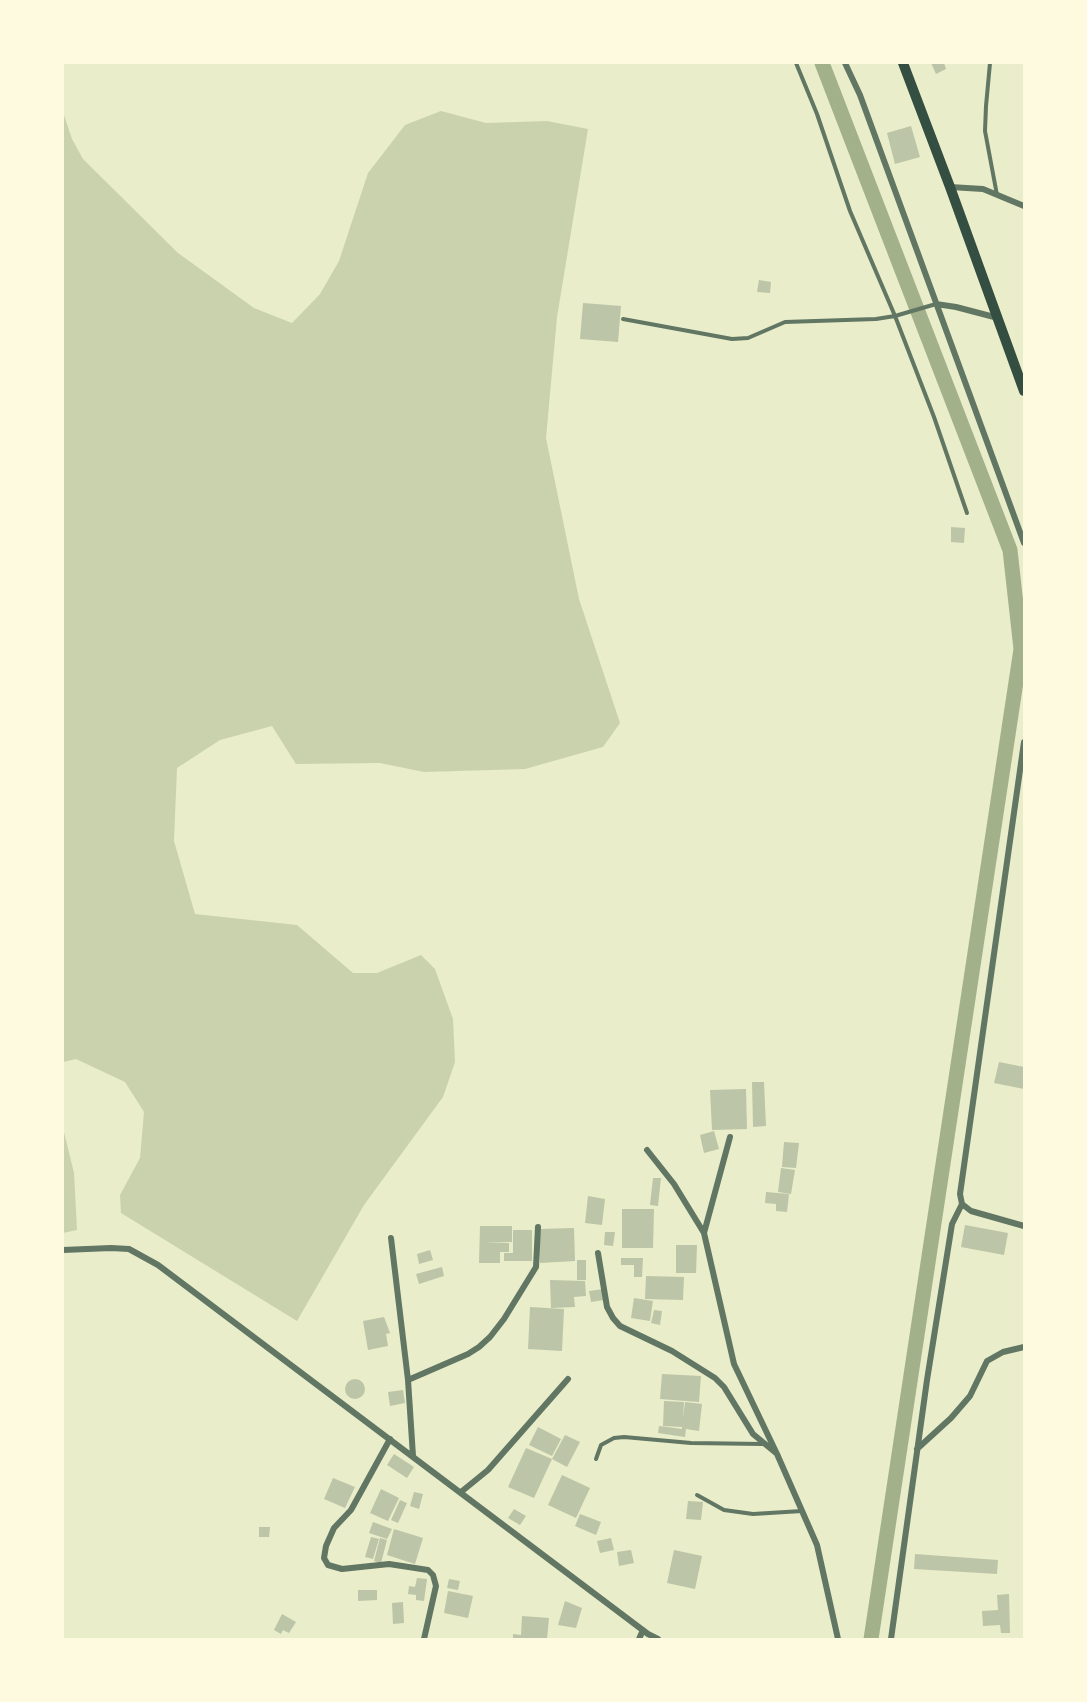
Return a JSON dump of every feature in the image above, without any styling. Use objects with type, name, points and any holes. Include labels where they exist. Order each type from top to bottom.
[{"type":"main road","points":[[903,63],[999,318],[1024,391]]},
{"type":"street","points":[[845,63],[860,95],[933,305],[1024,543]]},
{"type":"street","points":[[950,187],[982,189],[1024,206]]},
{"type":"street","points":[[933,305],[956,307],[999,318]]},
{"type":"street","points":[[891,1639],[917,1449],[952,1224],[962,1204],[961,1182],[1024,742]]},
{"type":"street","points":[[704,1233],[730,1137]]},
{"type":"street","points":[[647,1150],[674,1184],[704,1233],[734,1364],[817,1545],[838,1639]]},
{"type":"street","points":[[962,1204],[971,1211],[1024,1226]]},
{"type":"street","points":[[408,1380],[468,1354],[490,1337],[504,1319],[536,1267],[538,1227]]},
{"type":"street","points":[[391,1238],[408,1380],[413,1456]]},
{"type":"street","points":[[63,1250],[111,1248],[129,1250],[158,1265],[658,1639]]},
{"type":"street","points":[[598,1253],[607,1307],[620,1326],[672,1351],[715,1378],[724,1387],[753,1434],[777,1454]]},
{"type":"street","points":[[917,1449],[951,1418],[970,1396],[987,1361],[1003,1352],[1024,1347]]},
{"type":"street","points":[[461,1492],[488,1470],[568,1379]]},
{"type":"street","points":[[390,1439],[351,1510],[334,1528],[326,1546],[324,1558],[328,1564],[342,1569],[389,1564],[428,1570],[433,1575],[436,1586],[424,1639]]},
{"type":"street","points":[[639,1639],[643,1630]]},
{"type":"lane","points":[[796,63],[817,114],[850,211],[895,316],[934,417],[967,513]]},
{"type":"lane","points":[[990,63],[986,131],[997,195]]},
{"type":"lane","points":[[623,319],[732,339],[748,338],[785,322],[848,321],[895,316],[933,305]]},
{"type":"lane","points":[[596,1459],[601,1445],[614,1438],[624,1437],[691,1443],[763,1444]]},
{"type":"lane","points":[[697,1495],[724,1510],[753,1514],[802,1511]]},
{"type":"green space","points":[[441,111],[486,123],[547,121],[588,129],[557,317],[546,438],[579,599],[620,723],[603,747],[525,769],[424,772],[380,763],[296,764],[272,726],[220,740],[177,768],[174,841],[195,914],[297,925],[353,973],[377,973],[421,955],[435,969],[453,1019],[455,1062],[443,1097],[364,1205],[297,1321],[121,1213],[120,1195],[140,1158],[144,1112],[125,1082],[76,1059],[63,1062],[63,112],[72,139],[83,159],[178,253],[254,308],[292,323],[320,294],[339,261],[368,173],[405,125]]},
{"type":"green space","points":[[63,1128],[74,1173],[77,1230],[63,1233]]},
{"type":"building","points":[[931,63],[944,63],[946,69],[936,74]]},
{"type":"building","points":[[911,126],[920,157],[895,164],[887,133]]},
{"type":"building","points":[[759,280],[771,282],[770,293],[757,292]]},
{"type":"building","points":[[583,303],[621,306],[618,342],[580,339]]},
{"type":"building","points":[[951,527],[965,528],[964,543],[951,542]]},
{"type":"building","points":[[999,1062],[1024,1067],[1024,1089],[994,1083]]},
{"type":"building","points":[[752,1082],[764,1082],[766,1126],[753,1127]]},
{"type":"building","points":[[746,1089],[747,1129],[712,1130],[710,1090]]},
{"type":"building","points":[[714,1131],[719,1149],[704,1153],[700,1135]]},
{"type":"building","points":[[784,1142],[799,1143],[796,1168],[782,1167]]},
{"type":"building","points":[[781,1168],[795,1170],[791,1194],[778,1192]]},
{"type":"building","points":[[653,1178],[661,1178],[658,1206],[650,1205]]},
{"type":"building","points":[[766,1192],[789,1194],[787,1212],[776,1211],[776,1204],[765,1203]]},
{"type":"building","points":[[588,1196],[605,1199],[602,1225],[585,1223]]},
{"type":"building","points":[[622,1209],[654,1209],[653,1248],[622,1248]]},
{"type":"building","points":[[965,1225],[1008,1233],[1004,1255],[961,1247]]},
{"type":"building","points":[[480,1226],[512,1226],[512,1242],[484,1242],[509,1243],[509,1252],[500,1252],[500,1263],[479,1263]]},
{"type":"building","points":[[574,1228],[575,1261],[540,1263],[539,1229]]},
{"type":"building","points":[[513,1230],[532,1230],[532,1261],[504,1261],[504,1253],[513,1253]]},
{"type":"building","points":[[605,1232],[615,1232],[613,1246],[604,1245]]},
{"type":"building","points":[[676,1245],[697,1245],[696,1273],[676,1273]]},
{"type":"building","points":[[430,1250],[433,1260],[419,1264],[417,1254]]},
{"type":"building","points":[[621,1258],[643,1258],[642,1277],[634,1277],[634,1265],[621,1265]]},
{"type":"building","points":[[577,1260],[586,1260],[586,1280],[577,1280]]},
{"type":"building","points":[[442,1267],[444,1276],[419,1284],[416,1274]]},
{"type":"building","points":[[646,1276],[684,1277],[683,1300],[645,1299]]},
{"type":"building","points":[[550,1280],[585,1281],[586,1296],[574,1297],[575,1307],[551,1308]]},
{"type":"building","points":[[603,1289],[604,1300],[591,1302],[589,1291]]},
{"type":"building","points":[[634,1298],[653,1301],[650,1321],[631,1318]]},
{"type":"building","points":[[530,1307],[564,1309],[562,1351],[528,1349]]},
{"type":"building","points":[[654,1310],[662,1311],[660,1325],[651,1323]]},
{"type":"building","points":[[384,1317],[390,1333],[386,1334],[388,1346],[368,1350],[363,1321]]},
{"type":"building","points":[[662,1374],[701,1376],[699,1402],[660,1399]]},
{"type":"building","points":[[355,1379],[362,1382],[365,1389],[362,1396],[355,1399],[348,1396],[345,1389],[348,1382]]},
{"type":"building","points":[[403,1390],[405,1403],[390,1406],[388,1392]]},
{"type":"building","points":[[664,1401],[684,1402],[683,1418],[685,1402],[702,1404],[699,1431],[686,1429],[685,1437],[658,1433],[659,1426],[682,1429],[682,1427],[663,1426]]},
{"type":"building","points":[[538,1427],[561,1439],[552,1456],[529,1445]]},
{"type":"building","points":[[565,1435],[580,1442],[567,1467],[552,1459]]},
{"type":"building","points":[[526,1448],[552,1459],[534,1498],[508,1487]]},
{"type":"building","points":[[394,1454],[414,1467],[407,1478],[387,1465]]},
{"type":"building","points":[[562,1475],[590,1488],[576,1518],[548,1505]]},
{"type":"building","points":[[333,1478],[355,1487],[345,1508],[324,1499]]},
{"type":"building","points":[[381,1489],[399,1498],[388,1521],[370,1513]]},
{"type":"building","points":[[414,1492],[423,1494],[419,1509],[410,1506]]},
{"type":"building","points":[[400,1500],[407,1503],[398,1523],[391,1520]]},
{"type":"building","points":[[688,1501],[703,1502],[701,1520],[686,1519]]},
{"type":"building","points":[[514,1509],[526,1516],[520,1525],[508,1518]]},
{"type":"building","points":[[580,1514],[601,1522],[596,1535],[575,1526]]},
{"type":"building","points":[[373,1522],[392,1529],[387,1539],[369,1533]]},
{"type":"building","points":[[259,1527],[270,1527],[269,1537],[259,1537]]},
{"type":"building","points":[[394,1529],[423,1538],[415,1564],[387,1555]]},
{"type":"building","points":[[371,1537],[379,1539],[373,1559],[365,1557]]},
{"type":"building","points":[[380,1538],[387,1540],[381,1563],[374,1561]]},
{"type":"building","points":[[611,1538],[614,1550],[600,1553],[597,1541]]},
{"type":"building","points":[[631,1550],[634,1563],[619,1566],[617,1552]]},
{"type":"building","points":[[674,1550],[702,1556],[695,1589],[667,1583]]},
{"type":"building","points":[[915,1554],[998,1560],[997,1574],[914,1569]]},
{"type":"building","points":[[417,1578],[427,1579],[424,1601],[416,1600],[416,1595],[408,1594],[409,1586],[415,1587]]},
{"type":"building","points":[[449,1579],[460,1581],[458,1590],[447,1588]]},
{"type":"building","points":[[358,1590],[377,1590],[377,1600],[358,1601]]},
{"type":"building","points":[[448,1591],[473,1596],[468,1618],[444,1613]]},
{"type":"building","points":[[1009,1594],[1010,1633],[1001,1633],[1000,1625],[983,1626],[982,1611],[998,1610],[997,1595]]},
{"type":"building","points":[[565,1601],[582,1608],[576,1628],[558,1625]]},
{"type":"building","points":[[403,1602],[404,1623],[393,1624],[392,1603]]},
{"type":"building","points":[[282,1614],[296,1622],[289,1633],[283,1630],[281,1634],[274,1630]]},
{"type":"building","points":[[522,1616],[549,1618],[547,1639],[513,1639],[513,1634],[521,1635]]},
{"type":"waterway","points":[[822,63],[1010,550],[1021,649],[871,1639]]}]
